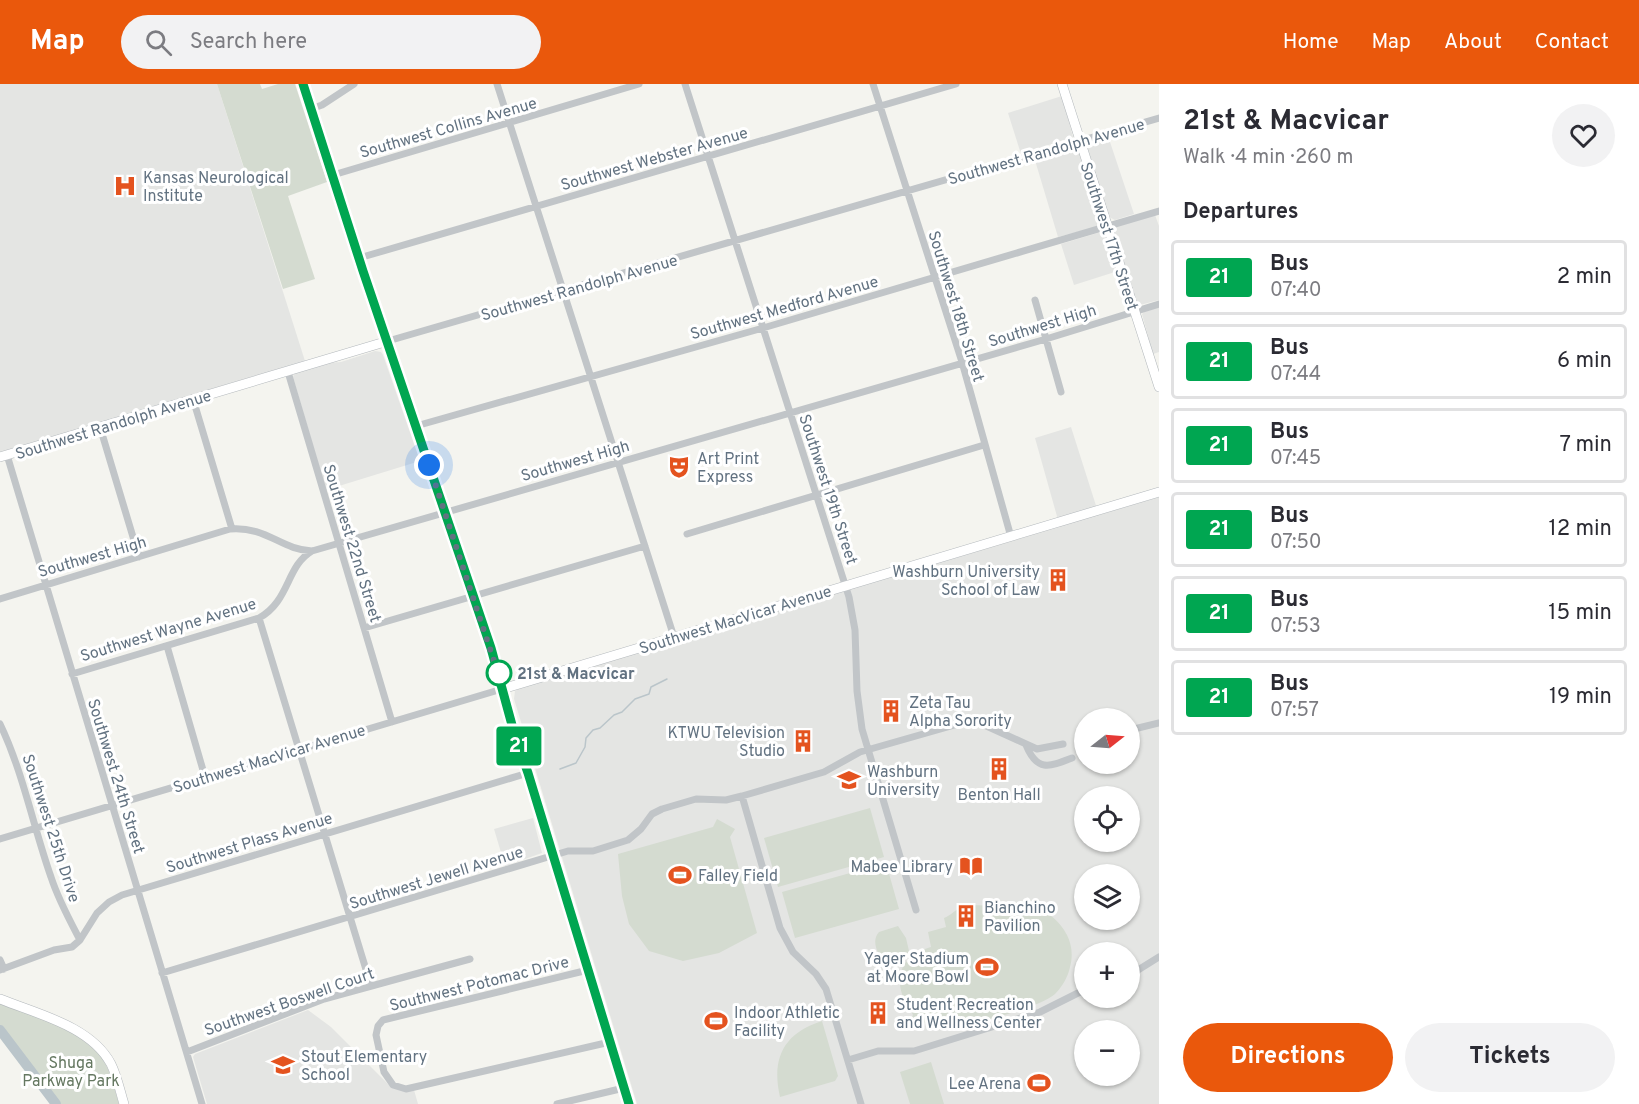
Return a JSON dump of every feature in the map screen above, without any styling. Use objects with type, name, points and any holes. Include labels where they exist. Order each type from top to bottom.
[{"type":"main road","points":[[303,84],[359,258],[491,648],[515,736],[629,1104]]},
{"type":"main road","name":"Southwest 17th Street","points":[[1062,84],[1159,387]]},
{"type":"main road","name":"Southwest Randolph Avenue","points":[[3,456],[388,341]]},
{"type":"main road","name":"Southwest MacVicar Avenue","points":[[502,689],[1159,492]]},
{"type":"main road","points":[[0,999],[73,1029],[90,1039],[110,1063],[124,1104]]},
{"type":"street","points":[[311,109],[322,105],[354,84]]},
{"type":"street","points":[[497,84],[674,637]]},
{"type":"street","name":"Southwest Collins Avenue","points":[[333,175],[639,84]]},
{"type":"street","name":"Southwest 19th Street","points":[[685,84],[846,586],[855,630],[859,711],[868,749],[916,910]]},
{"type":"street","name":"Southwest 18th Street","points":[[873,84],[962,362],[1011,537]]},
{"type":"street","name":"Southwest Webster Avenue","points":[[359,258],[956,84]]},
{"type":"street","name":"Southwest Randolph Avenue","points":[[388,341],[1159,118]]},
{"type":"street","name":"Southwest Medford Avenue","points":[[416,426],[763,328],[1159,211]]},
{"type":"street","points":[[1035,300],[1060,392]]},
{"type":"street","name":"Southwest High","points":[[0,599],[232,529],[255,530],[292,548],[312,551],[790,411],[1046,339],[1159,304]]},
{"type":"street","name":"Southwest 22nd Street","points":[[288,372],[392,722]]},
{"type":"street","points":[[193,399],[232,529]]},
{"type":"street","points":[[100,427],[139,556]]},
{"type":"street","points":[[687,534],[984,445]]},
{"type":"street","name":"Southwest 24th Street","points":[[3,456],[113,805],[202,1104]]},
{"type":"street","points":[[364,628],[645,546]]},
{"type":"street","name":"Southwest Wayne Avenue","points":[[72,674],[259,618],[273,609],[281,599],[290,576],[305,555],[312,551]]},
{"type":"street","points":[[259,618],[371,986]]},
{"type":"street","points":[[167,646],[206,777]]},
{"type":"street","name":"Southwest MacVicar Avenue","points":[[0,839],[502,689]]},
{"type":"street","name":"Southwest Jewell Avenue","points":[[162,973],[568,851],[593,851],[628,840],[641,829],[652,814],[662,809],[696,799],[726,800],[742,796],[824,772],[868,749],[970,721],[982,724],[1026,745],[1034,759],[1043,765],[1053,765],[1072,758]]},
{"type":"street","points":[[1140,728],[1159,723]]},
{"type":"street","name":"Southwest 25th Drive","points":[[0,724],[14,757],[56,890],[80,940]]},
{"type":"street","points":[[1026,745],[1040,750],[1063,744]]},
{"type":"street","name":"Southwest Plass Avenue","points":[[80,940],[88,925],[109,902],[137,891],[528,773]]},
{"type":"street","points":[[742,796],[780,928],[793,952],[816,974],[826,989],[861,1104]]},
{"type":"street","points":[[0,960],[2,970],[54,950],[72,947],[80,940]]},
{"type":"street","points":[[1140,969],[1159,957]]},
{"type":"street","name":"Southwest Boswell Court","points":[[187,1052],[324,999],[470,959]]},
{"type":"street","name":"Southwest Potomac Drive","points":[[588,970],[383,1020],[378,1026],[376,1035],[384,1072],[393,1085],[406,1089],[610,1042]]},
{"type":"street","points":[[848,1060],[878,1051],[914,1051],[1047,1010],[1074,995]]},
{"type":"street","points":[[557,1104],[624,1088]]},
{"type":"shaded area","name":"Kansas Neurological Institute","points":[[0,84],[217,84],[305,361],[0,452]]},
{"type":"shaded area","points":[[1062,96],[1073,137],[1021,154],[1008,113]]},
{"type":"shaded area","points":[[1108,136],[1134,214],[1115,220],[1109,217],[1087,148],[1088,142]]},
{"type":"shaded area","points":[[1073,146],[1078,148],[1101,223],[1096,227],[1058,237],[1034,157]]},
{"type":"shaded area","points":[[1155,215],[1159,226],[1159,300],[1140,305],[1137,303],[1113,231],[1116,226]]},
{"type":"shaded area","points":[[1101,232],[1106,234],[1118,271],[1074,285],[1061,244]]},
{"type":"shaded area","points":[[1159,307],[1159,352],[1153,354],[1142,314]]},
{"type":"shaded area","points":[[375,351],[383,355],[420,461],[326,490],[294,374]]},
{"type":"shaded area","name":"Washburn University","points":[[1071,427],[1099,515],[1159,497],[1159,1104],[637,1104],[514,699],[515,691],[523,686],[1060,527],[1035,438]]},
{"type":"shaded area","points":[[533,818],[542,853],[505,866],[494,829]]},
{"type":"shaded area","name":"Stout Elementary School","points":[[308,1010],[331,1027],[390,1086],[414,1090],[418,1104],[207,1104],[193,1057],[195,1054]]},
{"type":"green space","points":[[217,84],[260,84],[262,89],[278,84],[295,84],[327,182],[288,196],[315,279],[283,289]]},
{"type":"green space","points":[[870,808],[884,857],[778,887],[764,838]]},
{"type":"green space","name":"Falley Field","points":[[717,819],[735,829],[730,837],[757,933],[719,953],[683,961],[649,951],[629,924],[622,896],[618,854],[713,827]]},
{"type":"green space","points":[[886,863],[899,909],[795,938],[782,892]]},
{"type":"green space","name":"Yager Stadium at Moore Bowl","points":[[1012,902],[1028,902],[1028,906],[1046,912],[1056,920],[1067,935],[1072,959],[1068,974],[1060,988],[1055,994],[1036,1004],[955,1029],[951,1015],[913,1026],[911,1019],[913,1015],[902,994],[900,977],[905,963],[910,958],[931,947],[928,932],[946,927],[944,918],[965,906],[995,904],[998,910],[1013,906]]},
{"type":"green space","points":[[898,926],[906,938],[909,951],[900,962],[886,965],[876,949],[876,936],[879,932]]},
{"type":"green space","name":"Shuga Parkway Park","points":[[0,1004],[59,1026],[86,1042],[105,1063],[119,1104],[56,1104],[0,1030]]},
{"type":"green space","points":[[822,1021],[838,1076],[835,1081],[780,1097],[777,1070],[783,1049],[798,1032]]},
{"type":"green space","points":[[931,1062],[944,1104],[910,1104],[900,1072]]},
{"type":"waterway","points":[[560,769],[576,763],[585,747],[586,738],[593,730],[600,728],[614,715],[622,712],[635,699],[649,694],[651,687],[667,679]]},
{"type":"waterway","points":[[0,1030],[56,1104]]},
{"type":"bus line","name":"21","points":[[303,84],[363,271],[483,631],[496,663],[503,698],[629,1104]]},
{"type":"place","name":"Kansas Neurological Institute","points":[[125,186]]},
{"type":"place","name":"Art Print Express","points":[[679,467]]},
{"type":"place","name":"Washburn University School of Law","points":[[1058,580]]},
{"type":"place","name":"21st & Macvicar","points":[[499,673]]},
{"type":"place","name":"Zeta Tau Alpha Sorority","points":[[891,711]]},
{"type":"place","name":"KTWU Television Studio","points":[[803,741]]},
{"type":"place","name":"Benton Hall","points":[[999,769]]},
{"type":"place","name":"Washburn University","points":[[849,780]]},
{"type":"place","name":"Mabee Library","points":[[971,866]]},
{"type":"place","name":"Falley Field","points":[[680,875]]},
{"type":"place","name":"Bianchino Pavilion","points":[[966,916]]},
{"type":"place","name":"Yager Stadium at Moore Bowl","points":[[987,967]]},
{"type":"place","name":"Student Recreation and Wellness Center","points":[[878,1013]]},
{"type":"place","name":"Indoor Athletic Facility","points":[[716,1021]]},
{"type":"place","name":"Stout Elementary School","points":[[283,1065]]},
{"type":"place","name":"Lee Arena","points":[[1039,1083]]},
{"type":"route","points":[[429,465],[500,679],[499,673]]}]
